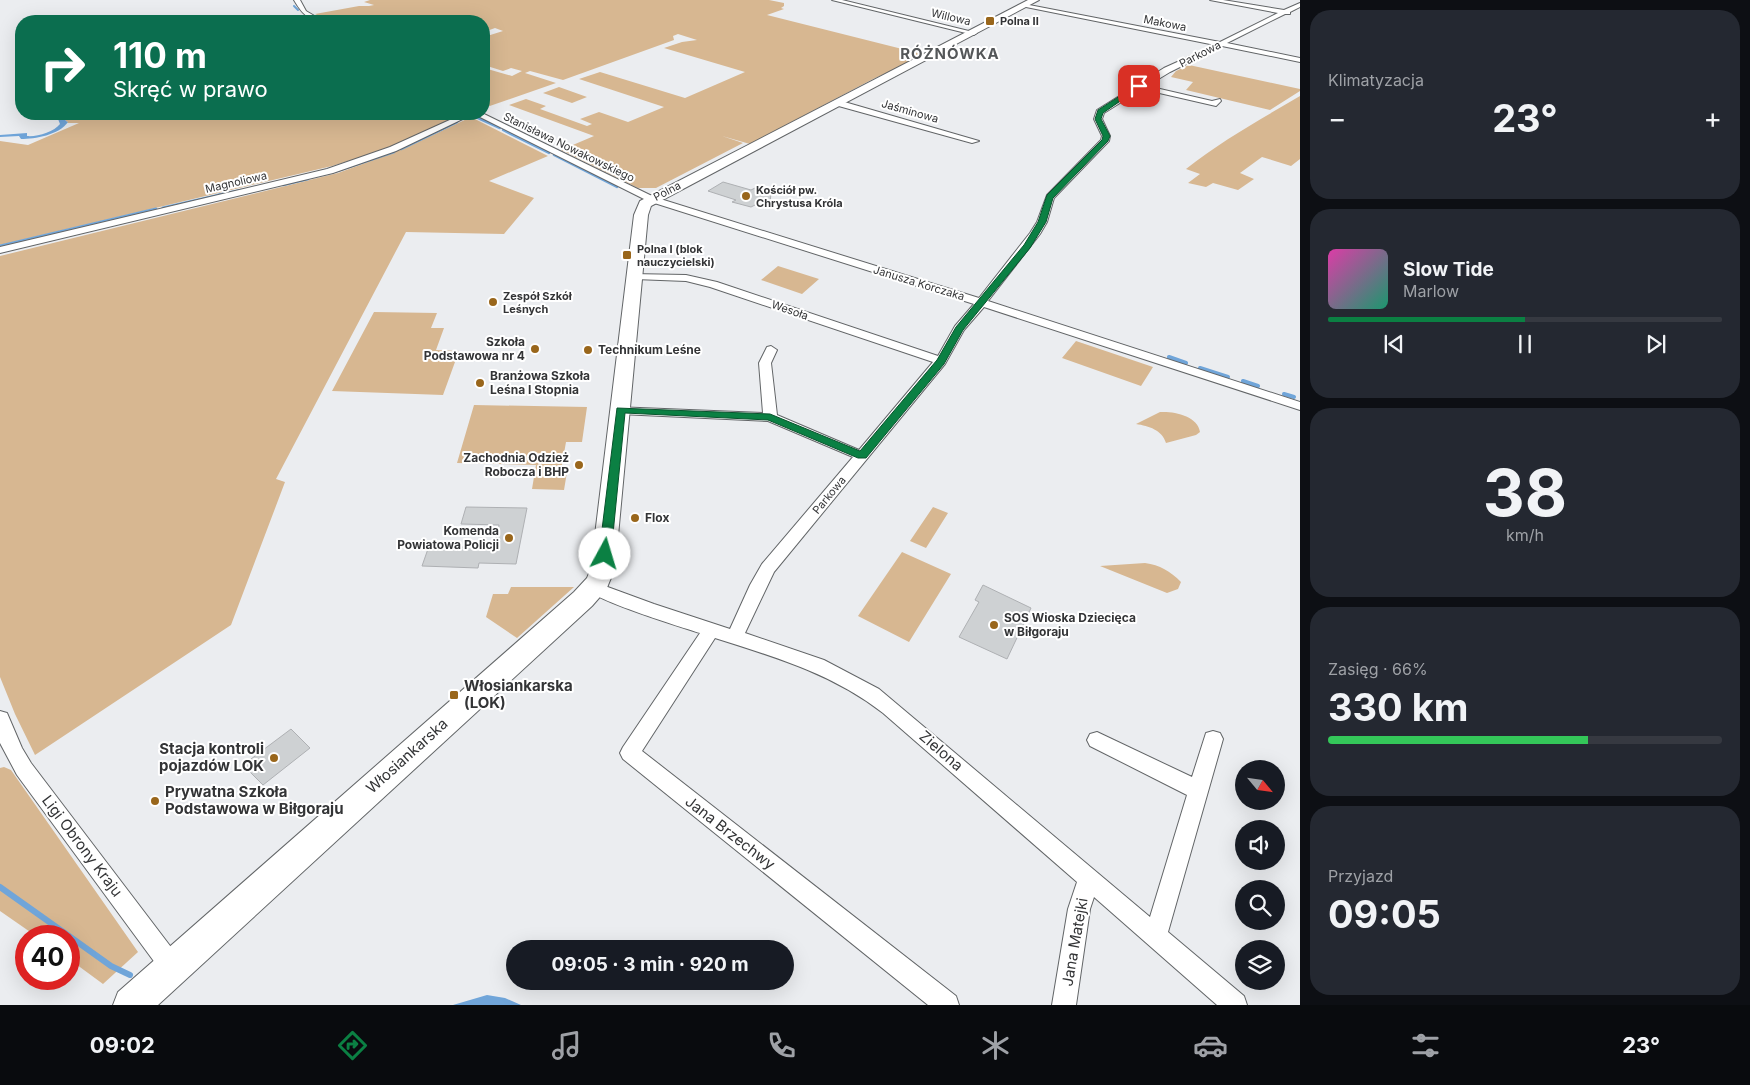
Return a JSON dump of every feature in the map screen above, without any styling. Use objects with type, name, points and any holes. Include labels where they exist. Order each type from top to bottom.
[{"type":"street","points":[[297,0],[304,12],[309,15]]},
{"type":"street","name":"Willowa","points":[[835,0],[974,33]]},
{"type":"street","points":[[1213,0],[1300,15]]},
{"type":"street","name":"Polna","points":[[594,588],[603,568],[642,209],[651,199],[974,33],[1028,2]]},
{"type":"street","name":"Makowa","points":[[1028,2],[1300,60]]},
{"type":"street","name":"Parkowa","points":[[735,637],[758,585],[768,568],[941,362],[957,333],[1035,234],[1042,222],[1050,197],[1106,138],[1098,119],[1099,113],[1139,86],[1300,4]]},
{"type":"street","points":[[1139,86],[1213,104],[1218,101]]},
{"type":"street","name":"Jaśminowa","points":[[838,103],[975,141]]},
{"type":"street","name":"Magnoliowa","points":[[0,250],[335,169],[386,152],[456,120]]},
{"type":"street","name":"Stanisława Nowakowskiego","points":[[490,120],[651,199]]},
{"type":"street","name":"Janusza Korczaka","points":[[651,199],[1300,406]]},
{"type":"street","name":"Wesoła","points":[[636,276],[686,278],[713,284],[941,362]]},
{"type":"street","points":[[770,417],[765,363],[771,350]]},
{"type":"street","points":[[620,410],[770,417],[862,456]]},
{"type":"street","name":"Zielona","points":[[594,588],[631,603],[822,666],[864,687],[890,707],[1235,1005]]},
{"type":"street","name":"Włosiankarska","points":[[130,1005],[594,588]]},
{"type":"street","name":"Jana Brzechwy","points":[[711,630],[630,753],[947,1005]]},
{"type":"street","name":"Ligi Obrony Kraju","points":[[0,719],[14,753],[24,769],[172,967]]},
{"type":"street","points":[[1154,935],[1163,914],[1213,739]]},
{"type":"street","points":[[1096,740],[1198,790]]},
{"type":"street","name":"Jana Matejki","points":[[1064,1005],[1079,909],[1089,879]]},
{"type":"shaded area","points":[[370,0],[769,0],[784,3],[784,6],[781,8],[784,9],[767,15],[926,55],[873,79],[750,144],[722,136],[743,143],[656,188],[638,188],[561,150],[594,136],[509,105],[526,99],[546,106],[540,109],[587,126],[592,124],[580,119],[599,112],[628,122],[664,107],[579,79],[600,72],[685,98],[745,72],[664,48],[682,42],[697,40],[678,34],[673,36],[674,40],[563,80],[530,71],[525,73],[556,83],[490,106],[490,70],[512,76],[522,71],[511,68],[503,71],[490,67],[490,35],[503,31],[495,28],[490,30],[490,15],[315,14],[374,5],[364,2]]},
{"type":"shaded area","points":[[1189,65],[1300,89],[1300,91],[1270,110],[1186,90],[1193,82],[1171,77],[1176,71]]},
{"type":"shaded area","points":[[559,87],[587,97],[572,103],[543,93]]},
{"type":"shaded area","points":[[1300,96],[1300,159],[1291,166],[1262,157],[1240,173],[1254,179],[1238,190],[1213,183],[1206,187],[1188,183],[1200,174],[1186,169],[1227,140]]},
{"type":"shaded area","points":[[448,120],[390,148],[332,166],[0,245],[0,141],[28,145],[79,123],[67,123],[66,121]]},
{"type":"shaded area","points":[[465,120],[477,120],[548,156],[489,181],[534,198],[504,234],[406,232],[276,479],[285,482],[231,625],[35,755],[0,677],[0,256],[338,173],[403,149]]},
{"type":"shaded area","points":[[778,266],[819,279],[802,294],[761,280]]},
{"type":"shaded area","points":[[374,312],[437,313],[431,328],[444,328],[436,350],[459,351],[443,395],[332,391]]},
{"type":"shaded area","points":[[1076,341],[1153,367],[1141,386],[1062,358]]},
{"type":"shaded area","points":[[474,405],[587,407],[582,442],[566,442],[562,465],[568,466],[564,490],[532,489],[536,465],[457,463]]},
{"type":"shaded area","points":[[1160,412],[1172,412],[1190,418],[1195,422],[1200,432],[1196,435],[1166,443],[1154,429],[1136,424]]},
{"type":"shaded area","points":[[933,507],[948,513],[926,548],[910,541]]},
{"type":"shaded area","points":[[902,552],[951,574],[909,642],[858,616]]},
{"type":"shaded area","points":[[1145,563],[1160,567],[1173,575],[1181,582],[1178,589],[1167,593],[1100,566]]},
{"type":"shaded area","points":[[511,587],[574,587],[517,638],[486,617],[493,594],[508,594]]},
{"type":"shaded area","points":[[4,767],[11,770],[138,952],[103,984],[80,967],[80,925],[20,925],[0,911],[0,768]]},
{"type":"water","points":[[58,120],[68,122],[59,130],[40,137],[21,139],[19,136],[0,137],[0,135],[27,133],[27,136],[36,136],[50,132],[60,124]]},
{"type":"water","points":[[487,995],[505,998],[521,1005],[453,1005]]},
{"type":"building","name":"Kościół pw. Chrystusa Króla","points":[[723,182],[751,190],[755,188],[771,193],[770,203],[757,204],[751,207],[732,202],[736,200],[708,191]]},
{"type":"building","name":"Komenda Powiatowa Policji","points":[[466,507],[527,508],[516,564],[479,563],[478,568],[422,566],[429,546],[494,548],[499,525],[461,524]]},
{"type":"building","name":"SOS Wioska Dziecięca w Biłgoraju","points":[[983,585],[1031,608],[1007,659],[959,637],[979,602],[975,600]]},
{"type":"building","name":"Stacja kontroli pojazdów LOK","points":[[291,729],[310,748],[263,785],[243,765]]},
{"type":"waterway","points":[[294,6],[298,10]]},
{"type":"waterway","points":[[483,120],[500,128]]},
{"type":"waterway","points":[[401,149],[457,122]]},
{"type":"waterway","points":[[503,130],[549,153]]},
{"type":"waterway","points":[[337,171],[394,152]]},
{"type":"waterway","points":[[554,155],[617,187]]},
{"type":"waterway","points":[[283,185],[308,179]]},
{"type":"waterway","points":[[218,195],[241,190]]},
{"type":"waterway","points":[[163,208],[224,194]]},
{"type":"waterway","points":[[0,246],[156,209]]},
{"type":"waterway","points":[[1169,357],[1186,363]]},
{"type":"waterway","points":[[1200,368],[1228,377]]},
{"type":"waterway","points":[[1243,381],[1258,386]]},
{"type":"waterway","points":[[1284,394],[1294,397]]},
{"type":"waterway","points":[[0,887],[111,966],[130,975]]},
{"type":"place","name":"Polna II","points":[[990,21]]},
{"type":"place","name":"Kościół pw. Chrystusa Króla","points":[[746,196]]},
{"type":"place","name":"Polna I (blok nauczycielski)","points":[[627,255]]},
{"type":"place","name":"Zespół Szkół Leśnych","points":[[493,302]]},
{"type":"place","name":"Szkoła Podstawowa nr 4","points":[[535,349]]},
{"type":"place","name":"Technikum Leśne","points":[[588,350]]},
{"type":"place","name":"Branżowa Szkoła Leśna I Stopnia","points":[[480,383]]},
{"type":"place","name":"Zachodnia Odzież Robocza i BHP","points":[[579,465]]},
{"type":"place","name":"Flox","points":[[635,518]]},
{"type":"place","name":"Komenda Powiatowa Policji","points":[[509,538]]},
{"type":"place","name":"SOS Wioska Dziecięca w Biłgoraju","points":[[994,625]]},
{"type":"place","name":"Włosiankarska (LOK)","points":[[454,695]]},
{"type":"place","name":"Stacja kontroli pojazdów LOK","points":[[274,758]]},
{"type":"place","name":"Prywatna Szkoła Podstawowa w Biłgoraju","points":[[155,801]]},
{"type":"district","name":"RÓŻNÓWKA","points":[[950,54]]},
{"type":"route","points":[[605,554],[620,410],[770,417],[862,456],[941,362],[959,329],[1027,246],[1042,222],[1050,197],[1105,141],[1106,136],[1098,119],[1100,112],[1139,86]]}]
